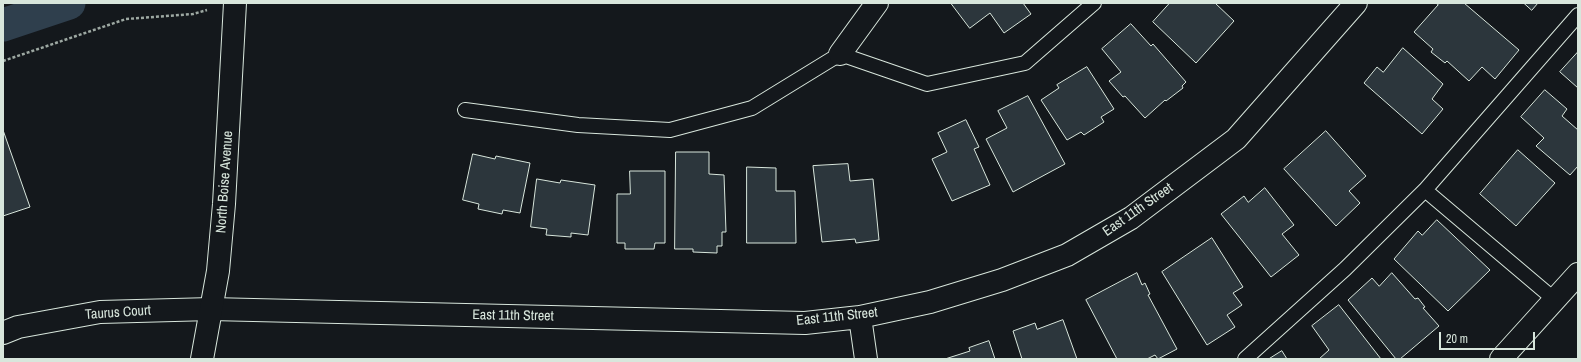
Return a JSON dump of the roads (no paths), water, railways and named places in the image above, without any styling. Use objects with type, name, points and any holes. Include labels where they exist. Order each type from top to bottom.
[{"type":"street","name":"North Boise Avenue","points":[[202,359],[218,271],[224,204],[235,3]]},
{"type":"street","points":[[840,54],[877,3]]},
{"type":"street","name":"East 11th Street","points":[[211,309],[805,323],[860,317],[930,302],[1002,280],[1067,255],[1132,218],[1236,139],[1356,3]]},
{"type":"street","points":[[1501,359],[1578,274]]},
{"type":"street","name":"Taurus Court","points":[[3,333],[18,327],[100,312],[211,309]]},
{"type":"street","points":[[860,317],[866,359]]},
{"type":"lane","points":[[465,110],[578,125],[670,130],[752,108],[840,54],[927,84],[1025,63],[1094,3]]},
{"type":"lane","points":[[1244,359],[1345,269],[1425,190],[1578,16]]},
{"type":"lane","points":[[1425,190],[1555,300]]},
{"type":"waterway","points":[[3,25],[69,3]]}]
